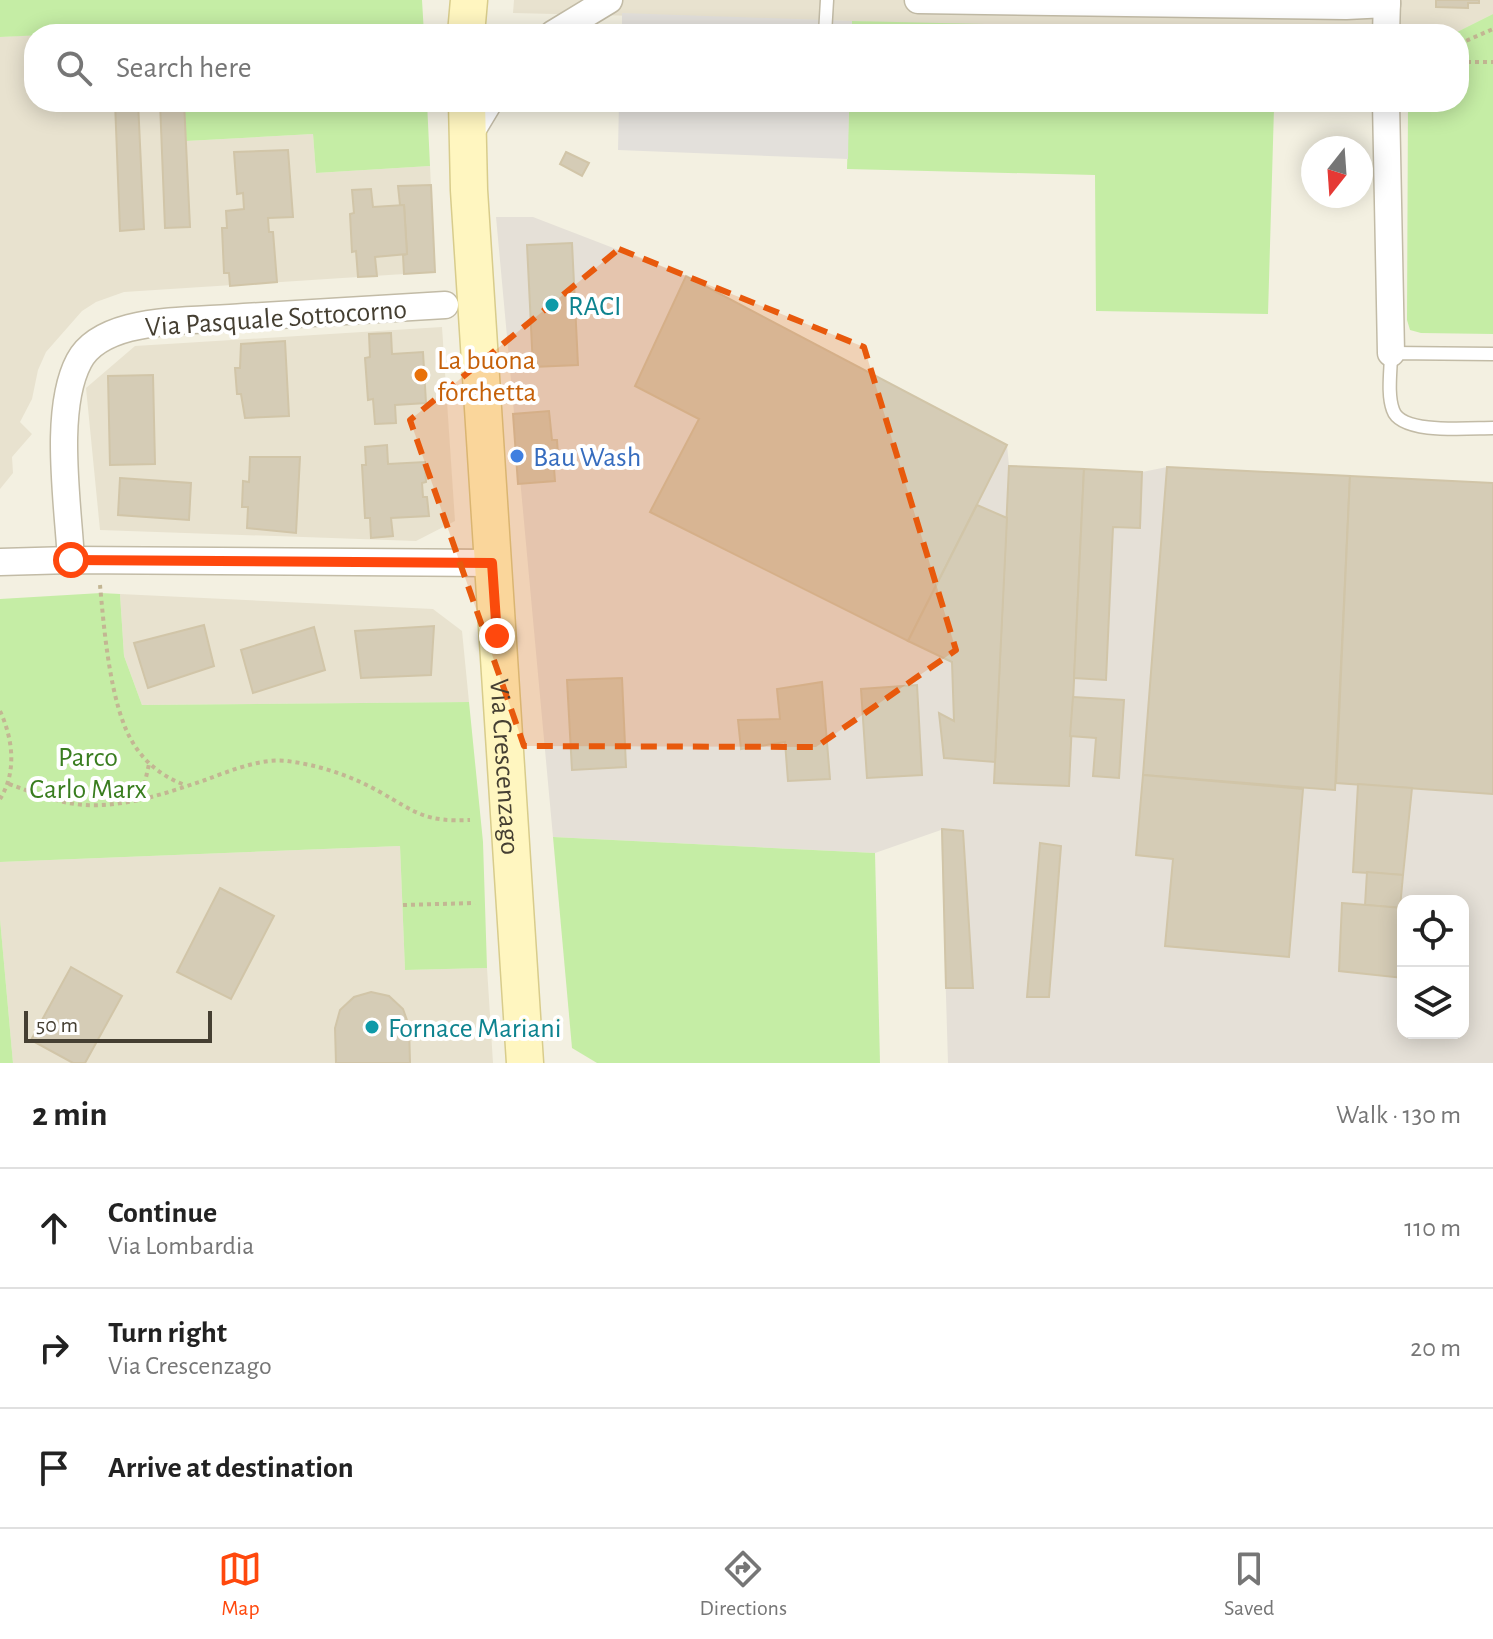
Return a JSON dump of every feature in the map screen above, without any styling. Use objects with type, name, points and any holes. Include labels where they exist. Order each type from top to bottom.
[{"type":"street","points":[[569,24],[609,0]]},
{"type":"street","points":[[918,0],[1346,6],[1387,2],[1386,24]]},
{"type":"street","points":[[1386,112],[1391,353]]},
{"type":"street","name":"Via Crescenzago","points":[[467,119],[525,1063]]},
{"type":"street","name":"Via Pasquale Sottocorno","points":[[71,560],[65,432],[67,398],[78,363],[98,341],[128,328],[174,322],[445,305]]},
{"type":"street","points":[[0,562],[492,563]]},
{"type":"lane","points":[[826,24],[827,0]]},
{"type":"lane","points":[[1493,354],[1391,353],[1391,400],[1393,412],[1400,421],[1421,427],[1493,428]]},
{"type":"path","points":[[1469,40],[1493,29]]},
{"type":"path","points":[[1469,62],[1493,62]]},
{"type":"path","points":[[99,560],[110,664],[120,710],[132,742],[149,764],[168,778],[187,786]]},
{"type":"path","points":[[0,711],[8,727],[12,752],[9,784],[0,799]]},
{"type":"path","points":[[9,784],[49,798],[85,805],[137,801],[257,763],[284,761],[348,776],[422,817],[442,821],[470,820]]},
{"type":"path","points":[[137,801],[143,791],[149,764]]},
{"type":"path","points":[[403,905],[475,903]]},
{"type":"highlighted area","points":[[619,249],[864,347],[956,650],[816,747],[524,746],[410,420]]},
{"type":"shaded area","points":[[514,0],[1493,0],[1493,14],[1469,26],[907,24],[513,13]]},
{"type":"shaded area","points":[[622,13],[852,21],[852,24],[622,24]]},
{"type":"shaded area","points":[[24,36],[24,112],[185,112],[186,141],[313,134],[316,173],[430,166],[435,272],[124,292],[96,302],[82,311],[46,352],[38,370],[32,399],[20,422],[32,434],[12,457],[13,473],[0,489],[0,37]]},
{"type":"shaded area","points":[[619,112],[849,112],[848,159],[618,150]]},
{"type":"shaded area","points":[[496,217],[533,217],[686,276],[1007,445],[1009,466],[1142,472],[1167,467],[1493,483],[1493,1063],[948,1063],[941,830],[875,853],[553,837]]},
{"type":"shaded area","points":[[442,327],[455,521],[416,541],[100,530],[86,388],[135,346]]},
{"type":"shaded area","points":[[120,594],[433,609],[462,631],[469,702],[142,705],[124,656]]},
{"type":"shaded area","points":[[400,846],[405,970],[487,968],[493,1063],[13,1063],[0,919],[0,862]]},
{"type":"green space","points":[[0,0],[422,0],[423,24],[24,24],[24,36],[0,37]]},
{"type":"green space","points":[[1493,14],[1493,334],[1421,333],[1410,330],[1407,320],[1408,112],[1469,112],[1469,26]]},
{"type":"green space","points":[[852,21],[981,24],[852,24]]},
{"type":"green space","points":[[185,112],[427,112],[430,166],[316,173],[313,134],[186,141]]},
{"type":"green space","points":[[849,112],[1274,112],[1268,314],[1096,311],[1095,175],[847,169]]},
{"type":"green space","name":"Parco Carlo Marx","points":[[120,594],[124,656],[142,705],[469,702],[483,842],[487,968],[405,970],[400,846],[0,862],[0,599]]},
{"type":"green space","points":[[553,837],[875,853],[880,1063],[597,1063],[572,1048]]},
{"type":"green space","points":[[0,919],[13,1063],[0,1063]]},
{"type":"building","points":[[1436,0],[1479,0],[1479,3],[1468,3],[1468,8],[1436,7]]},
{"type":"building","points":[[115,112],[138,112],[144,229],[120,231]]},
{"type":"building","points":[[160,112],[184,112],[190,227],[165,228]]},
{"type":"building","points":[[288,150],[293,217],[268,218],[269,232],[273,232],[277,282],[230,286],[229,273],[224,273],[222,228],[227,228],[226,211],[244,209],[243,193],[237,194],[234,152]]},
{"type":"building","points":[[566,152],[589,163],[582,176],[560,164]]},
{"type":"building","points":[[431,185],[435,272],[404,274],[403,255],[407,254],[404,205],[400,205],[398,186]]},
{"type":"building","points":[[371,189],[373,207],[404,205],[407,254],[375,257],[377,276],[358,277],[356,251],[352,252],[352,190]]},
{"type":"building","name":"RACI","points":[[572,243],[578,365],[533,367],[527,245]]},
{"type":"building","points":[[686,276],[1007,445],[908,641],[650,512],[699,419],[635,386]]},
{"type":"building","points":[[391,333],[392,354],[423,352],[426,403],[395,405],[396,423],[375,424],[373,399],[368,400],[365,358],[370,357],[369,334]]},
{"type":"building","points":[[285,341],[289,416],[245,418],[241,394],[237,394],[235,368],[240,368],[241,344]]},
{"type":"building","points":[[153,375],[155,464],[110,465],[108,376]]},
{"type":"building","points":[[549,411],[552,440],[557,440],[558,455],[553,455],[555,481],[518,484],[513,414]]},
{"type":"building","points":[[387,445],[388,464],[425,462],[423,497],[427,497],[429,516],[391,518],[393,536],[371,538],[370,518],[365,518],[362,465],[366,465],[365,447]]},
{"type":"building","points":[[250,457],[300,457],[296,533],[247,528],[248,507],[242,507],[243,481],[249,482]]},
{"type":"building","points":[[1009,466],[1084,469],[1069,786],[994,783]]},
{"type":"building","points":[[1167,467],[1350,476],[1335,790],[1143,775]]},
{"type":"building","points":[[1084,469],[1142,472],[1140,528],[1113,527],[1106,680],[1074,678]]},
{"type":"building","points":[[1350,476],[1493,483],[1493,794],[1336,783]]},
{"type":"building","points":[[120,478],[191,483],[189,520],[118,515]]},
{"type":"building","points":[[977,505],[1007,518],[995,762],[944,758],[939,713],[954,721],[952,662],[908,641]]},
{"type":"building","points":[[204,625],[214,666],[148,688],[134,643]]},
{"type":"building","points":[[434,626],[431,675],[361,678],[355,631]]},
{"type":"building","points":[[314,627],[325,670],[253,693],[241,650]]},
{"type":"building","points":[[622,678],[626,767],[572,770],[567,680]]},
{"type":"building","points":[[822,682],[830,779],[788,781],[785,742],[741,749],[738,720],[780,719],[777,689]]},
{"type":"building","points":[[917,685],[922,775],[867,778],[861,689]]},
{"type":"building","points":[[1073,697],[1124,700],[1119,778],[1093,776],[1096,738],[1070,736]]},
{"type":"building","points":[[1143,775],[1303,789],[1289,957],[1165,946],[1173,859],[1136,855]]},
{"type":"building","points":[[1358,784],[1412,788],[1403,875],[1353,872]]},
{"type":"building","points":[[942,829],[963,831],[973,988],[946,988]]},
{"type":"building","points":[[1040,843],[1061,846],[1049,997],[1027,997]]},
{"type":"building","points":[[1367,872],[1403,875],[1397,908],[1365,905]]},
{"type":"building","points":[[220,888],[274,916],[231,999],[177,972]]},
{"type":"building","points":[[1342,903],[1397,908],[1397,977],[1339,971]]},
{"type":"building","points":[[71,967],[122,996],[85,1063],[73,1063],[31,1040]]},
{"type":"building","name":"Fornace Mariani","points":[[371,992],[389,996],[403,1009],[409,1026],[410,1063],[336,1063],[335,1028],[340,1010],[354,997]]},
{"type":"place","name":"RACI","points":[[552,305]]},
{"type":"place","name":"La buona forchetta","points":[[421,375]]},
{"type":"place","name":"Bau Wash","points":[[517,456]]},
{"type":"place","name":"Fornace Mariani","points":[[372,1027]]},
{"type":"route","points":[[71,560],[492,563],[497,636]]}]
